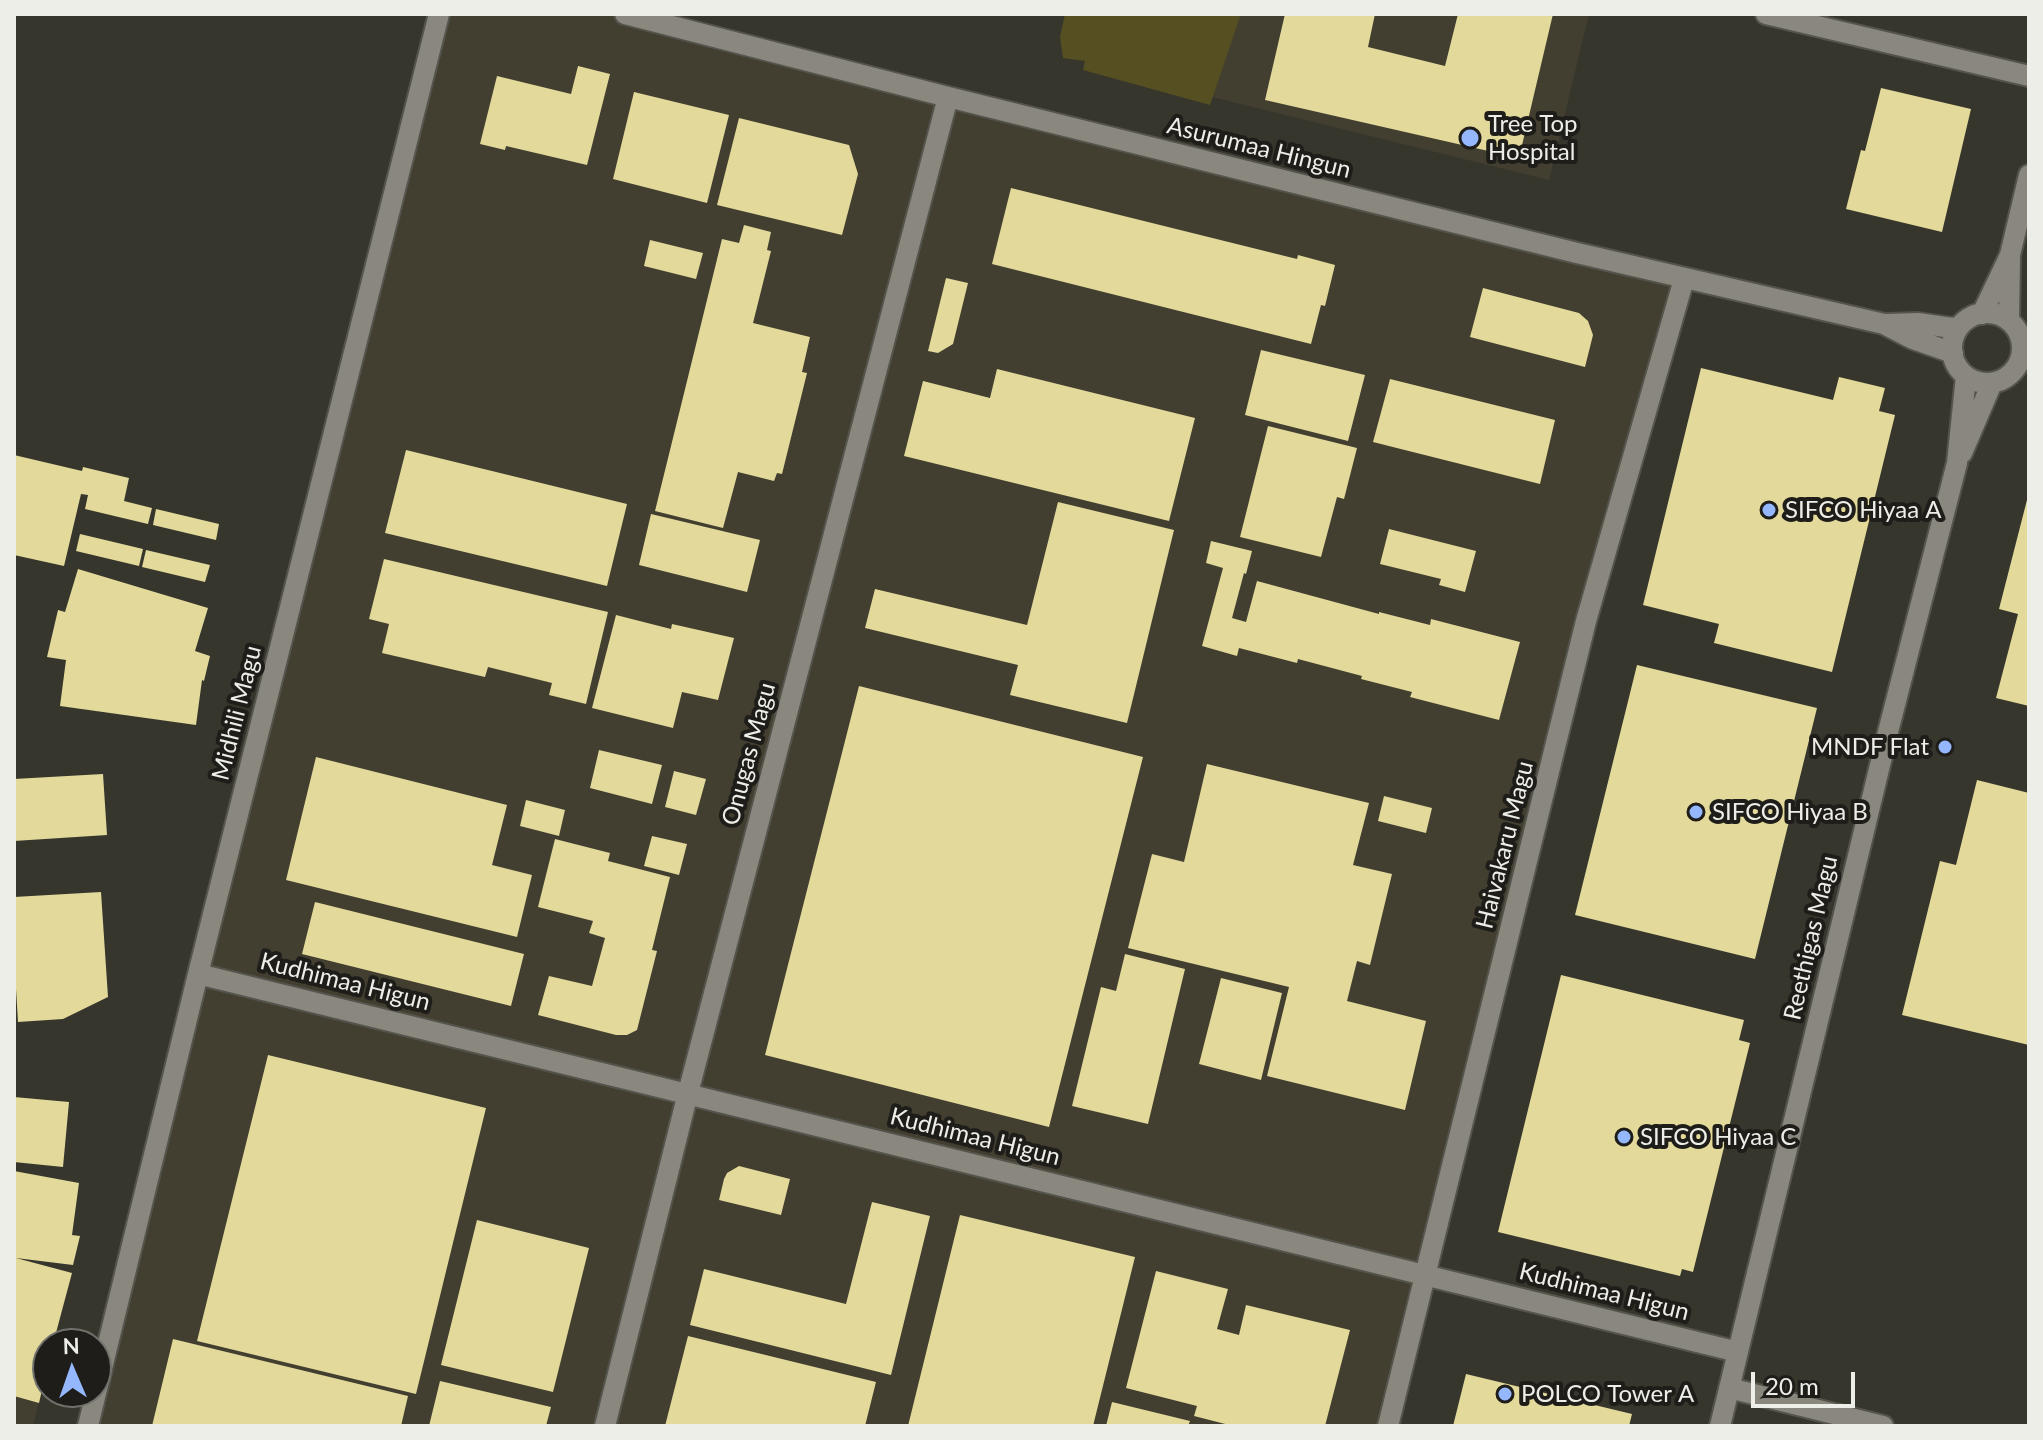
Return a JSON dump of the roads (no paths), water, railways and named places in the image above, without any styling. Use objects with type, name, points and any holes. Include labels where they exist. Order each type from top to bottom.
[{"type":"street","name":"Midhili Magu","points":[[88,1426],[439,14]]},
{"type":"street","name":"Asurumaa Hingun","points":[[625,14],[1684,279],[1884,324],[1959,327]]},
{"type":"street","points":[[1766,14],[2029,76]]},
{"type":"street","name":"Onugas Magu","points":[[605,1426],[688,1093],[948,97]]},
{"type":"street","points":[[1982,314],[2010,255],[2029,175]]},
{"type":"street","points":[[2009,320],[2010,255]]},
{"type":"street","name":"Haivakaru Magu","points":[[1388,1426],[1586,621],[1684,279]]},
{"type":"street","points":[[1982,314],[1996,314],[2009,320],[2026,346],[2022,371],[1992,383],[1979,382],[1966,376],[1957,366],[1953,353],[1953,339],[1959,327],[1970,318],[1982,314]]},
{"type":"street","name":"Asurumaa Hingun","points":[[1884,324],[1913,339],[1953,353]]},
{"type":"street","name":"Reethigas Magu","points":[[1720,1426],[1888,732],[1957,463],[1966,376]]},
{"type":"street","name":"Reethigas Magu","points":[[1957,463],[1992,383]]},
{"type":"street","name":"Kudhimaa Higun","points":[[198,974],[1738,1352]]},
{"type":"street","points":[[1729,1388],[1883,1426]]},
{"type":"place","name":"Tree Top Hospital","points":[[1470,138]]},
{"type":"place","name":"SIFCO Hiyaa A","points":[[1769,510]]},
{"type":"place","name":"MNDF Flat","points":[[1945,747]]},
{"type":"place","name":"SIFCO Hiyaa B","points":[[1696,812]]},
{"type":"place","name":"SIFCO Hiyaa C","points":[[1624,1137]]},
{"type":"place","name":"POLCO Tower A","points":[[1505,1394]]}]
